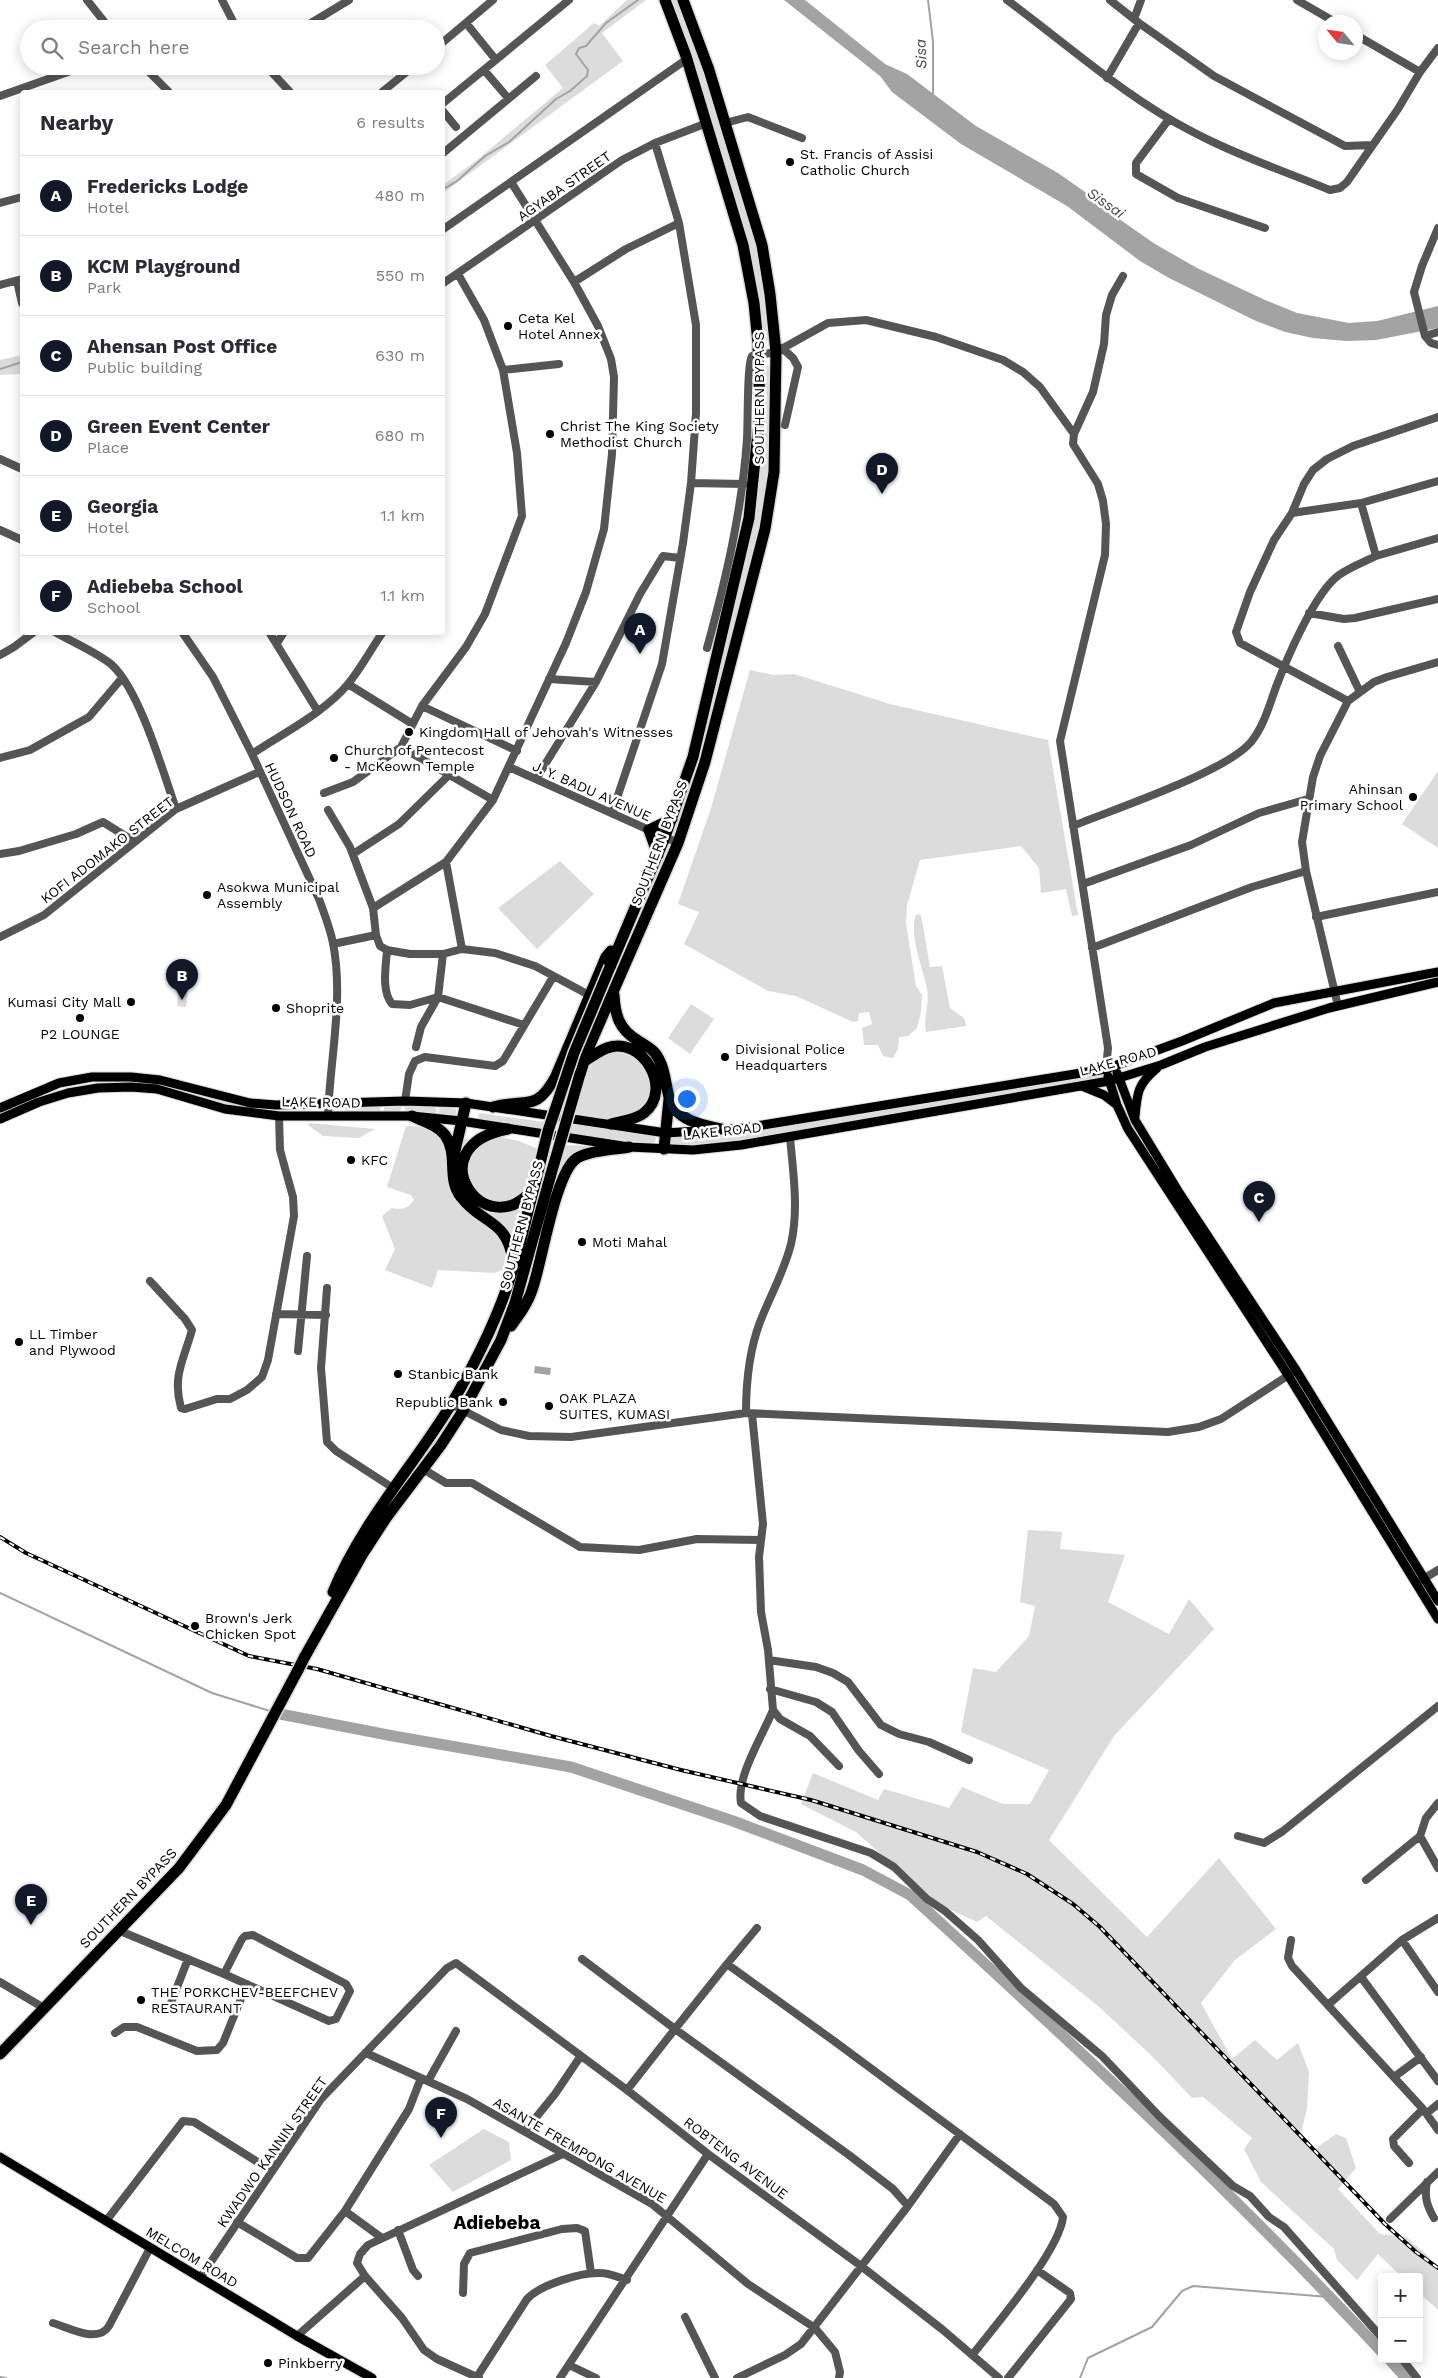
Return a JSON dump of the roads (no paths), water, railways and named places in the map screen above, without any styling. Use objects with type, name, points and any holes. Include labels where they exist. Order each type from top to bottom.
[{"type":"highway","name":"SOUTHERN BYPASS","points":[[0,2054],[172,1876],[221,1814],[271,1723],[356,1555],[393,1488],[425,1445],[451,1404],[484,1344],[514,1268],[548,1131],[574,1053],[658,855],[693,757],[749,518],[758,445],[759,355],[754,303],[743,244],[687,60],[664,0]]},
{"type":"highway","name":"SOUTHERN BYPASS","points":[[356,1555],[423,1469],[463,1411],[501,1340],[515,1303],[583,1062],[678,843],[705,762],[765,525],[776,451],[779,350],[762,245],[725,123],[684,0]]},
{"type":"highway","points":[[658,855],[649,830],[672,819]]},
{"type":"highway","points":[[493,1107],[531,1103],[547,1091],[556,1076],[606,957],[622,938]]},
{"type":"highway","points":[[614,992],[618,1022],[630,1036],[654,1052],[665,1077],[669,1099],[664,1149]]},
{"type":"highway","points":[[583,1062],[608,1048],[626,1047],[642,1056],[652,1069],[656,1094],[645,1112],[636,1118],[611,1124]]},
{"type":"highway","points":[[669,1099],[681,1115],[695,1124],[721,1129]]},
{"type":"highway","points":[[466,1103],[452,1173],[456,1189],[468,1204],[502,1231],[510,1245],[514,1268]]},
{"type":"highway","points":[[412,1116],[443,1132],[454,1156]]},
{"type":"highway","points":[[508,1129],[490,1134],[475,1142],[470,1148],[465,1156],[462,1170],[466,1186],[482,1202],[489,1205],[506,1207],[522,1200],[535,1184]]},
{"type":"highway","points":[[501,1340],[532,1291],[553,1213],[569,1165],[584,1154],[629,1147]]},
{"type":"main road","name":"LAKE ROAD","points":[[0,1108],[59,1083],[92,1077],[160,1080],[250,1103],[405,1101],[466,1103],[666,1133],[721,1129],[830,1115],[1111,1067],[1182,1041],[1274,1003],[1438,972]]},
{"type":"main road","name":"LAKE ROAD","points":[[0,1119],[39,1102],[68,1093],[98,1088],[131,1087],[157,1089],[225,1109],[279,1116],[412,1116],[461,1121],[629,1147],[693,1150],[741,1145],[1082,1086],[1161,1065],[1205,1047],[1338,1006],[1438,982]]},
{"type":"main road","points":[[1135,1120],[1137,1094],[1141,1084],[1161,1065]]},
{"type":"main road","points":[[1111,1067],[1117,1105],[1128,1129],[1160,1180],[1292,1373]]},
{"type":"main road","points":[[1113,1079],[1135,1120],[1180,1194],[1420,1581],[1438,1620]]},
{"type":"main road","points":[[1082,1086],[1104,1095],[1117,1105]]},
{"type":"main road","points":[[1420,1581],[1438,1601]]},
{"type":"main road","name":"MELCOM ROAD","points":[[0,2157],[297,2336],[372,2378]]},
{"type":"street","points":[[87,0],[103,20]]},
{"type":"street","points":[[222,0],[232,20]]},
{"type":"street","points":[[316,20],[349,0]]},
{"type":"street","points":[[445,40],[493,0]]},
{"type":"street","points":[[445,102],[569,0]]},
{"type":"street","points":[[1007,0],[1107,78],[1169,119],[1194,133],[1241,154],[1330,190],[1340,188],[1347,182],[1438,48]]},
{"type":"street","points":[[1110,0],[1136,22],[1214,76],[1336,142],[1352,148],[1372,145]]},
{"type":"street","points":[[1107,78],[1136,22],[1141,0]]},
{"type":"street","points":[[1297,0],[1323,15]]},
{"type":"street","points":[[466,23],[496,60]]},
{"type":"street","points":[[1363,38],[1420,72]]},
{"type":"street","points":[[445,228],[687,60]]},
{"type":"street","points":[[484,70],[508,98]]},
{"type":"street","points":[[0,96],[60,75]]},
{"type":"street","points":[[152,75],[167,90]]},
{"type":"street","points":[[274,75],[288,90]]},
{"type":"street","points":[[384,90],[403,75]]},
{"type":"street","points":[[445,151],[536,76]]},
{"type":"street","points":[[445,114],[456,127]]},
{"type":"street","points":[[725,123],[748,117],[802,138]]},
{"type":"street","points":[[1169,119],[1136,163],[1136,174],[1178,198],[1265,228]]},
{"type":"street","name":"AGYABA STREET","points":[[445,282],[622,160],[655,143],[707,123]]},
{"type":"street","points":[[612,813],[662,664],[691,482],[696,413],[696,325],[678,222],[655,143]]},
{"type":"street","points":[[373,908],[446,862],[455,854],[493,800],[550,680],[586,592],[604,529],[612,454],[614,377],[611,359],[598,326],[574,282],[511,182]]},
{"type":"street","points":[[0,203],[20,198]]},
{"type":"street","points":[[574,282],[626,249],[678,222]]},
{"type":"street","points":[[1438,228],[1415,285],[1417,308],[1424,334],[1431,343],[1438,346]]},
{"type":"street","points":[[324,793],[354,782],[400,747],[411,723],[466,647],[485,614],[522,516],[517,453],[503,370],[484,320],[458,274]]},
{"type":"street","points":[[1111,1067],[1060,741],[1105,554],[1106,524],[1098,484],[1073,444],[1074,434],[1093,392],[1104,344],[1106,315],[1112,295],[1123,276]]},
{"type":"street","points":[[0,285],[20,280]]},
{"type":"street","points":[[707,648],[738,523],[744,484],[750,390],[749,360],[752,356],[779,350],[828,323],[866,320],[936,337],[1003,360],[1023,372],[1040,388],[1074,434]]},
{"type":"street","points":[[1424,334],[1438,332]]},
{"type":"street","points":[[779,350],[794,358],[798,367],[785,425]]},
{"type":"street","points":[[503,370],[559,364]]},
{"type":"street","points":[[1348,701],[1240,643],[1236,632],[1250,592],[1274,540],[1292,513],[1309,475],[1327,459],[1353,446],[1438,417]]},
{"type":"street","points":[[0,460],[20,468]]},
{"type":"street","points":[[1292,513],[1361,503],[1438,481]]},
{"type":"street","points":[[691,482],[744,484]]},
{"type":"street","points":[[1361,503],[1376,556]]},
{"type":"street","points":[[0,530],[20,539]]},
{"type":"street","points":[[1073,826],[1182,782],[1234,757],[1250,742],[1263,723],[1284,666],[1309,613],[1339,574],[1376,556],[1438,538]]},
{"type":"street","points":[[536,779],[596,682],[640,594],[663,556],[680,558]]},
{"type":"street","points":[[1309,613],[1344,619],[1355,618],[1438,599]]},
{"type":"street","points":[[0,655],[30,635]]},
{"type":"street","points":[[60,635],[111,664],[122,678],[133,696],[152,738],[176,809]]},
{"type":"street","name":"HUDSON ROAD","points":[[184,635],[213,677],[252,754],[258,772],[319,899],[333,944],[337,998],[328,1115]]},
{"type":"street","points":[[271,635],[317,710]]},
{"type":"street","points":[[277,643],[282,635]]},
{"type":"street","points":[[252,754],[317,710],[348,684],[381,635]]},
{"type":"street","points":[[1338,646],[1360,692]]},
{"type":"street","points":[[1338,1006],[1306,871],[1302,842],[1308,799],[1320,756],[1348,701],[1387,677],[1438,662]]},
{"type":"street","points":[[0,758],[30,750],[89,717],[122,678]]},
{"type":"street","points":[[550,680],[596,682]]},
{"type":"street","points":[[348,684],[411,723]]},
{"type":"street","points":[[422,706],[517,751]]},
{"type":"street","points":[[400,747],[493,800]]},
{"type":"street","name":"J. Y. BADU AVENUE","points":[[509,767],[678,843]]},
{"type":"street","name":"KOFI ADOMAKO STREET","points":[[0,937],[44,915],[176,809],[258,772]]},
{"type":"street","points":[[353,854],[399,824],[449,775]]},
{"type":"street","points":[[1083,884],[1191,845],[1259,813],[1308,799]]},
{"type":"street","points":[[328,810],[353,854],[373,908],[376,935],[380,946],[387,950],[410,954],[443,954],[462,949],[495,953],[515,958],[589,995]]},
{"type":"street","points":[[0,854],[19,851],[76,834],[103,822],[135,842]]},
{"type":"street","points":[[446,862],[462,949]]},
{"type":"street","points":[[1092,948],[1252,887],[1306,871]]},
{"type":"street","points":[[1316,916],[1438,892]]},
{"type":"street","points":[[333,944],[376,935]]},
{"type":"street","points":[[387,950],[386,997],[392,1004],[410,1005],[438,997],[524,1025]]},
{"type":"street","points":[[416,1047],[421,1028],[438,997],[443,954]]},
{"type":"street","points":[[405,1101],[410,1074],[415,1061],[425,1057],[495,1066],[504,1060],[512,1050],[524,1025],[554,976]]},
{"type":"street","points":[[150,1281],[185,1319],[192,1330],[179,1365],[177,1380],[181,1408],[185,1409],[217,1399],[230,1399],[247,1390],[262,1378],[268,1360],[294,1216],[292,1196],[280,1150],[279,1116]]},
{"type":"street","points":[[790,1136],[794,1223],[786,1264],[760,1322],[754,1343],[747,1384],[763,1524],[759,1557],[761,1612],[773,1710],[744,1777],[740,1797],[744,1806],[780,1824],[871,1853],[894,1867],[927,1899],[945,1911],[978,1940],[1021,1988],[1102,2056],[1160,2117],[1233,2186],[1250,2196],[1269,2218],[1284,2227],[1378,2333]]},
{"type":"street","points":[[298,1351],[307,1256]]},
{"type":"street","points":[[327,1288],[322,1368],[327,1442],[336,1451],[393,1488]]},
{"type":"street","points":[[276,1314],[326,1315]]},
{"type":"street","points":[[451,1404],[501,1430],[529,1436],[554,1437],[571,1437],[654,1427],[749,1413],[1168,1432],[1199,1427],[1221,1419],[1292,1373]]},
{"type":"street","points":[[423,1469],[446,1483],[466,1481],[472,1483],[580,1547],[639,1550],[697,1539],[761,1540]]},
{"type":"street","points":[[1420,1581],[1438,1570]]},
{"type":"street","points":[[768,1660],[816,1667],[833,1673],[848,1682],[882,1725],[899,1734],[929,1742],[969,1760]]},
{"type":"street","points":[[770,1689],[816,1702],[832,1712],[859,1751],[879,1774]]},
{"type":"street","points":[[1238,1836],[1264,1843],[1283,1831],[1438,1706]]},
{"type":"street","points":[[773,1710],[780,1718],[810,1736],[840,1766]]},
{"type":"street","points":[[1366,1880],[1420,1836],[1426,1818],[1438,1803]]},
{"type":"street","points":[[1420,1836],[1438,1868]]},
{"type":"street","points":[[1430,1854],[1438,1850]]},
{"type":"street","points":[[1329,2004],[1402,1940],[1438,1918]]},
{"type":"street","points":[[627,2090],[757,1928]]},
{"type":"street","points":[[120,1930],[331,2022],[336,2019],[350,1992],[346,1984],[253,1935],[245,1936],[242,1939],[224,1974]]},
{"type":"street","points":[[1291,1940],[1288,1958],[1425,2111],[1438,2130]]},
{"type":"street","points":[[1402,1940],[1438,1992]]},
{"type":"street","points":[[169,2008],[188,1959]]},
{"type":"street","points":[[582,1959],[675,2030],[849,2155],[893,2189],[908,2206]]},
{"type":"street","name":"KWADWO KANNIN STREET","points":[[200,2278],[321,2098],[447,1968],[456,1963]]},
{"type":"street","name":"ROBTENG AVENUE","points":[[456,1963],[580,2057],[627,2090],[708,2154],[861,2266],[973,2354],[999,2378]]},
{"type":"street","points":[[728,1964],[1054,2204],[1061,2212],[1063,2217],[1060,2230],[1037,2270],[973,2354]]},
{"type":"street","points":[[1361,1977],[1438,2081]]},
{"type":"street","points":[[0,1982],[44,2008]]},
{"type":"street","points":[[115,2033],[124,2027],[137,2027],[197,2051],[217,2050],[223,2043],[247,1984]]},
{"type":"street","points":[[237,2222],[302,2260],[312,2254],[345,2211],[406,2114],[424,2079],[456,2031]]},
{"type":"street","name":"ASANTE FREMPONG AVENUE","points":[[366,2053],[424,2079],[526,2131],[652,2204],[748,2284],[815,2328],[835,2352],[840,2372],[839,2378]]},
{"type":"street","points":[[526,2131],[555,2094],[580,2057]]},
{"type":"street","points":[[1394,2077],[1420,2057]]},
{"type":"street","points":[[1409,2163],[1394,2146],[1392,2139],[1425,2111],[1438,2104]]},
{"type":"street","points":[[106,2221],[183,2121],[194,2122],[272,2171]]},
{"type":"street","points":[[737,2378],[793,2350],[815,2328],[960,2134]]},
{"type":"street","points":[[563,2154],[368,2245],[358,2258],[358,2267],[402,2318],[424,2350],[437,2359],[478,2377],[530,2296],[559,2282],[591,2273],[609,2274],[627,2280]]},
{"type":"street","points":[[560,2378],[627,2280],[708,2154]]},
{"type":"street","points":[[1390,2219],[1438,2172]]},
{"type":"street","points":[[1427,2182],[1425,2196],[1427,2206],[1434,2218]]},
{"type":"street","points":[[345,2211],[382,2238]]},
{"type":"street","points":[[463,2293],[464,2264],[470,2253],[490,2250],[557,2230],[577,2228],[584,2231],[591,2273]]},
{"type":"street","points":[[398,2230],[418,2276]]},
{"type":"street","points":[[53,2323],[95,2335],[103,2334],[150,2248]]},
{"type":"street","points":[[1008,2378],[1071,2299],[1070,2293],[1037,2270]]},
{"type":"street","points":[[297,2336],[366,2276]]},
{"type":"street","points":[[685,2317],[715,2378]]},
{"type":"street","points":[[1405,2363],[1417,2378]]},
{"type":"street","points":[[569,2365],[596,2378]]},
{"type":"waterway","points":[[445,188],[457,181],[485,156],[509,142],[556,99],[570,91],[587,76],[588,70],[576,54],[579,48],[586,46],[606,23],[638,0]]},
{"type":"waterway","name":"Sisa","points":[[928,0],[933,42],[933,95]]},
{"type":"waterway","points":[[0,369],[20,363]]},
{"type":"waterway","points":[[0,1593],[212,1693],[270,1711]]},
{"type":"waterway","points":[[275,1713],[571,1767],[733,1821],[863,1870],[910,1895],[1091,2062],[1268,2233],[1378,2348]]},
{"type":"waterway","points":[[1080,2378],[1088,2358],[1152,2327],[1182,2291],[1193,2286],[1329,2297]]},
{"type":"waterway","points":[[1393,2363],[1406,2378]]},
{"type":"waterway","points":[[0,2377],[6,2378]]},
{"type":"railway","points":[[0,1537],[26,1553],[249,1656],[317,1669],[551,1736],[681,1770],[811,1800],[977,1852],[1027,1874],[1073,1904],[1100,1927],[1385,2224],[1416,2252],[1438,2268]]},
{"type":"place","name":"St. Francis of Assisi Catholic Church","points":[[790,162]]},
{"type":"place","name":"Ceta Kel Hotel Annex","points":[[508,326]]},
{"type":"place","name":"Christ The King Society Methodist Church","points":[[550,434]]},
{"type":"place","name":"Green Event Center","points":[[882,494]]},
{"type":"place","name":"Fredericks Lodge","points":[[640,654]]},
{"type":"place","name":"Kingdom Hall of Jehovah's Witnesses","points":[[409,732]]},
{"type":"place","name":"Church of Pentecost - McKeown Temple","points":[[334,758]]},
{"type":"place","name":"Ahinsan Primary School","points":[[1413,797]]},
{"type":"place","name":"Asokwa Municipal Assembly","points":[[207,895]]},
{"type":"place","name":"KCM Playground","points":[[182,1000]]},
{"type":"place","name":"Kumasi City Mall","points":[[131,1002]]},
{"type":"place","name":"Shoprite","points":[[276,1008]]},
{"type":"place","name":"P2 LOUNGE","points":[[80,1018]]},
{"type":"place","name":"Divisional Police Headquarters","points":[[725,1057]]},
{"type":"place","name":"KFC","points":[[351,1160]]},
{"type":"place","name":"Ahensan Post Office","points":[[1259,1222]]},
{"type":"place","name":"Moti Mahal","points":[[582,1242]]},
{"type":"place","name":"LL Timber and Plywood","points":[[19,1342]]},
{"type":"place","name":"Stanbic Bank","points":[[398,1374]]},
{"type":"place","name":"Republic Bank","points":[[503,1402]]},
{"type":"place","name":"OAK PLAZA SUITES, KUMASI","points":[[549,1406]]},
{"type":"place","name":"Brown's Jerk Chicken Spot","points":[[195,1626]]},
{"type":"place","name":"Georgia","points":[[31,1925]]},
{"type":"place","name":"THE PORKCHEV-BEEFCHEV RESTAURANT","points":[[141,2000]]},
{"type":"place","name":"Adiebeba School","points":[[441,2138]]},
{"type":"place","name":"Pinkberry","points":[[268,2363]]},
{"type":"district","name":"Adiebeba","points":[[497,2222]]},
{"type":"water label","name":"Sissai","points":[[1106,203]]}]
